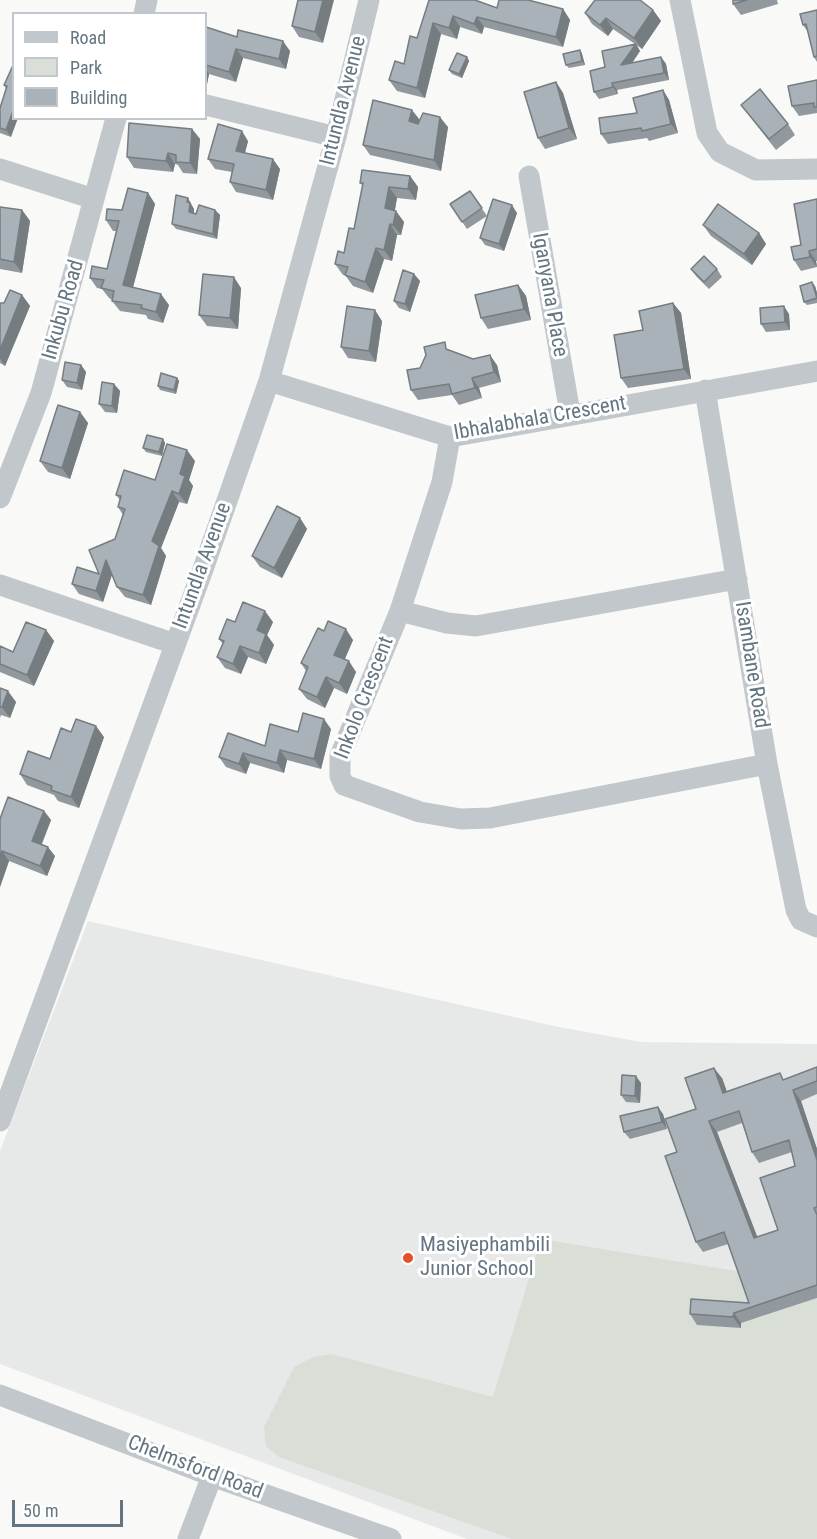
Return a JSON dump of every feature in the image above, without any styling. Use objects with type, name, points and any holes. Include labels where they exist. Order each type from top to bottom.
[{"type":"street","name":"Intundla Avenue","points":[[0,1120],[5,1093],[175,644],[268,381],[336,137],[369,0]]},
{"type":"street","points":[[680,0],[707,133],[720,152],[756,170],[817,169]]},
{"type":"street","points":[[207,105],[336,137]]},
{"type":"street","name":"Inkubu Road","points":[[0,498],[41,393],[115,120]]},
{"type":"street","points":[[0,169],[94,199]]},
{"type":"street","name":"Iganyana Place","points":[[529,176],[570,413]]},
{"type":"street","name":"Ibhalabhala Crescent","points":[[268,381],[450,437],[570,413],[817,371]]},
{"type":"street","name":"Isambane Road","points":[[705,390],[767,764],[796,910],[801,920],[817,927]]},
{"type":"street","name":"Inkolo Crescent","points":[[450,437],[442,482],[400,611],[340,756],[340,776],[344,785],[420,812],[461,819],[490,818],[767,764]]},
{"type":"street","points":[[400,611],[447,623],[476,626],[737,579]]},
{"type":"street","points":[[0,585],[175,644]]},
{"type":"street","name":"Chelmsford Road","points":[[0,1395],[212,1476],[391,1539]]},
{"type":"street","points":[[188,1539],[212,1476]]},
{"type":"shaded area","name":"Masiyephambili Junior School","points":[[88,921],[554,1026],[641,1042],[817,1044],[817,1539],[467,1539],[0,1364],[0,1151]]},
{"type":"green space","points":[[541,1239],[742,1272],[758,1318],[817,1298],[817,1539],[512,1539],[279,1457],[266,1446],[264,1427],[294,1367],[313,1357],[331,1354],[493,1397]]},
{"type":"building","points":[[298,0],[323,0],[315,32],[292,26]]},
{"type":"building","points":[[429,0],[475,0],[497,8],[499,0],[528,0],[563,9],[556,37],[477,17],[474,24],[453,16],[449,28],[433,23],[417,88],[389,80],[395,61],[404,64],[410,36],[417,38]]},
{"type":"building","points":[[595,0],[640,0],[653,10],[634,38],[606,18],[600,25],[585,13]]},
{"type":"building","points":[[733,0],[747,0],[733,4]]},
{"type":"building","points":[[817,10],[817,56],[814,57],[806,24],[803,25],[800,14]]},
{"type":"building","points":[[207,27],[237,37],[238,30],[283,41],[279,59],[236,49],[229,72],[207,65]]},
{"type":"building","points":[[636,44],[621,65],[661,57],[664,73],[612,83],[613,87],[594,92],[590,71],[605,67],[602,51]]},
{"type":"building","points":[[580,50],[582,61],[566,65],[563,54]]},
{"type":"building","points":[[457,53],[467,57],[459,74],[449,70]]},
{"type":"building","points":[[12,67],[12,114],[6,130],[0,128],[0,108],[7,86],[4,85]]},
{"type":"building","points":[[817,80],[817,107],[814,107],[814,103],[792,106],[788,86]]},
{"type":"building","points":[[556,82],[569,128],[538,138],[524,92]]},
{"type":"building","points":[[760,89],[788,124],[769,139],[741,105]]},
{"type":"building","points":[[663,90],[671,124],[642,131],[641,128],[601,134],[599,118],[637,113],[633,98]]},
{"type":"building","points":[[373,100],[412,110],[409,121],[418,124],[423,113],[440,117],[434,160],[363,145]]},
{"type":"building","points":[[129,123],[192,129],[190,163],[176,162],[176,155],[168,153],[166,161],[127,157]]},
{"type":"building","points":[[218,124],[242,131],[236,151],[273,159],[266,190],[230,182],[234,164],[208,159]]},
{"type":"building","points":[[362,170],[410,176],[408,189],[389,187],[385,208],[396,211],[393,225],[390,224],[384,250],[376,248],[365,282],[345,275],[348,267],[335,264],[338,251],[344,253],[349,228],[354,229],[363,183],[360,183]]},
{"type":"building","points":[[128,188],[148,193],[123,285],[161,294],[156,312],[141,308],[142,305],[112,301],[114,291],[101,288],[104,280],[90,278],[92,266],[107,269],[119,221],[106,220],[107,209],[122,210]]},
{"type":"building","points":[[470,191],[482,208],[462,222],[450,204]]},
{"type":"building","points":[[176,195],[188,198],[189,212],[196,214],[199,205],[215,210],[213,234],[172,224]]},
{"type":"building","points":[[493,199],[512,205],[499,244],[480,238]]},
{"type":"building","points":[[817,199],[817,249],[809,251],[810,257],[794,260],[791,247],[801,245],[794,204]]},
{"type":"building","points":[[718,204],[759,233],[744,254],[703,225]]},
{"type":"building","points":[[0,207],[22,210],[14,262],[0,259]]},
{"type":"building","points":[[704,256],[717,269],[704,282],[691,269]]},
{"type":"building","points":[[403,270],[414,274],[405,304],[394,301]]},
{"type":"building","points":[[203,274],[234,277],[230,318],[199,315]]},
{"type":"building","points":[[812,282],[817,298],[804,302],[800,286]]},
{"type":"building","points":[[518,285],[524,309],[481,318],[475,295]]},
{"type":"building","points":[[10,290],[22,295],[0,350],[0,303],[4,303]]},
{"type":"building","points":[[673,303],[684,369],[621,378],[614,335],[643,330],[639,311]]},
{"type":"building","points":[[347,306],[375,310],[369,351],[341,347]]},
{"type":"building","points":[[784,306],[785,322],[761,324],[760,308]]},
{"type":"building","points":[[445,342],[446,349],[473,359],[490,355],[494,372],[472,378],[475,388],[452,394],[449,384],[411,390],[407,370],[420,368],[426,355],[424,347]]},
{"type":"building","points":[[65,362],[81,365],[77,383],[62,380]]},
{"type":"building","points":[[161,373],[177,378],[174,390],[158,386]]},
{"type":"building","points":[[102,382],[114,384],[112,406],[99,404]]},
{"type":"building","points":[[58,405],[80,412],[62,468],[40,461]]},
{"type":"building","points":[[147,435],[163,439],[159,452],[143,448]]},
{"type":"building","points":[[167,444],[187,450],[180,474],[185,476],[179,494],[172,491],[152,541],[159,546],[143,595],[117,587],[106,560],[96,591],[72,584],[77,567],[99,574],[89,550],[115,539],[125,509],[118,507],[121,496],[116,495],[124,470],[155,480]]},
{"type":"building","points":[[277,506],[300,518],[274,568],[252,556]]},
{"type":"building","points":[[243,602],[265,611],[257,630],[266,634],[259,653],[240,646],[233,664],[217,657],[224,641],[219,639],[227,619],[235,622]]},
{"type":"building","points":[[328,621],[346,629],[334,655],[349,661],[339,683],[326,677],[317,697],[299,689],[308,667],[301,663],[318,628],[324,631]]},
{"type":"building","points":[[26,622],[46,630],[27,675],[0,664],[0,646],[13,652]]},
{"type":"building","points":[[0,688],[8,691],[2,707],[0,707]]},
{"type":"building","points":[[303,713],[324,719],[314,759],[280,750],[277,763],[243,753],[239,764],[219,757],[228,733],[265,746],[270,724],[298,732]]},
{"type":"building","points":[[76,719],[96,726],[71,797],[51,790],[52,786],[20,774],[28,751],[50,759],[61,728],[71,732]]},
{"type":"building","points":[[8,797],[44,811],[32,841],[48,847],[40,866],[2,851],[0,858],[0,819]]},
{"type":"building","points":[[817,1067],[817,1081],[793,1090],[817,1160],[817,1207],[814,1208],[817,1215],[817,1285],[734,1313],[733,1317],[690,1314],[691,1299],[749,1303],[724,1232],[696,1242],[665,1156],[677,1152],[665,1119],[696,1109],[685,1078],[714,1068],[723,1093],[780,1073],[783,1080]],"holes":[[[739,1111],[752,1152],[789,1140],[795,1166],[760,1178],[778,1230],[754,1238],[709,1121]]]},
{"type":"building","points":[[622,1075],[636,1076],[635,1096],[621,1095]]},
{"type":"building","points":[[658,1107],[662,1122],[624,1132],[620,1116]]},
{"type":"place","name":"Masiyephambili Junior School","points":[[408,1258]]}]
